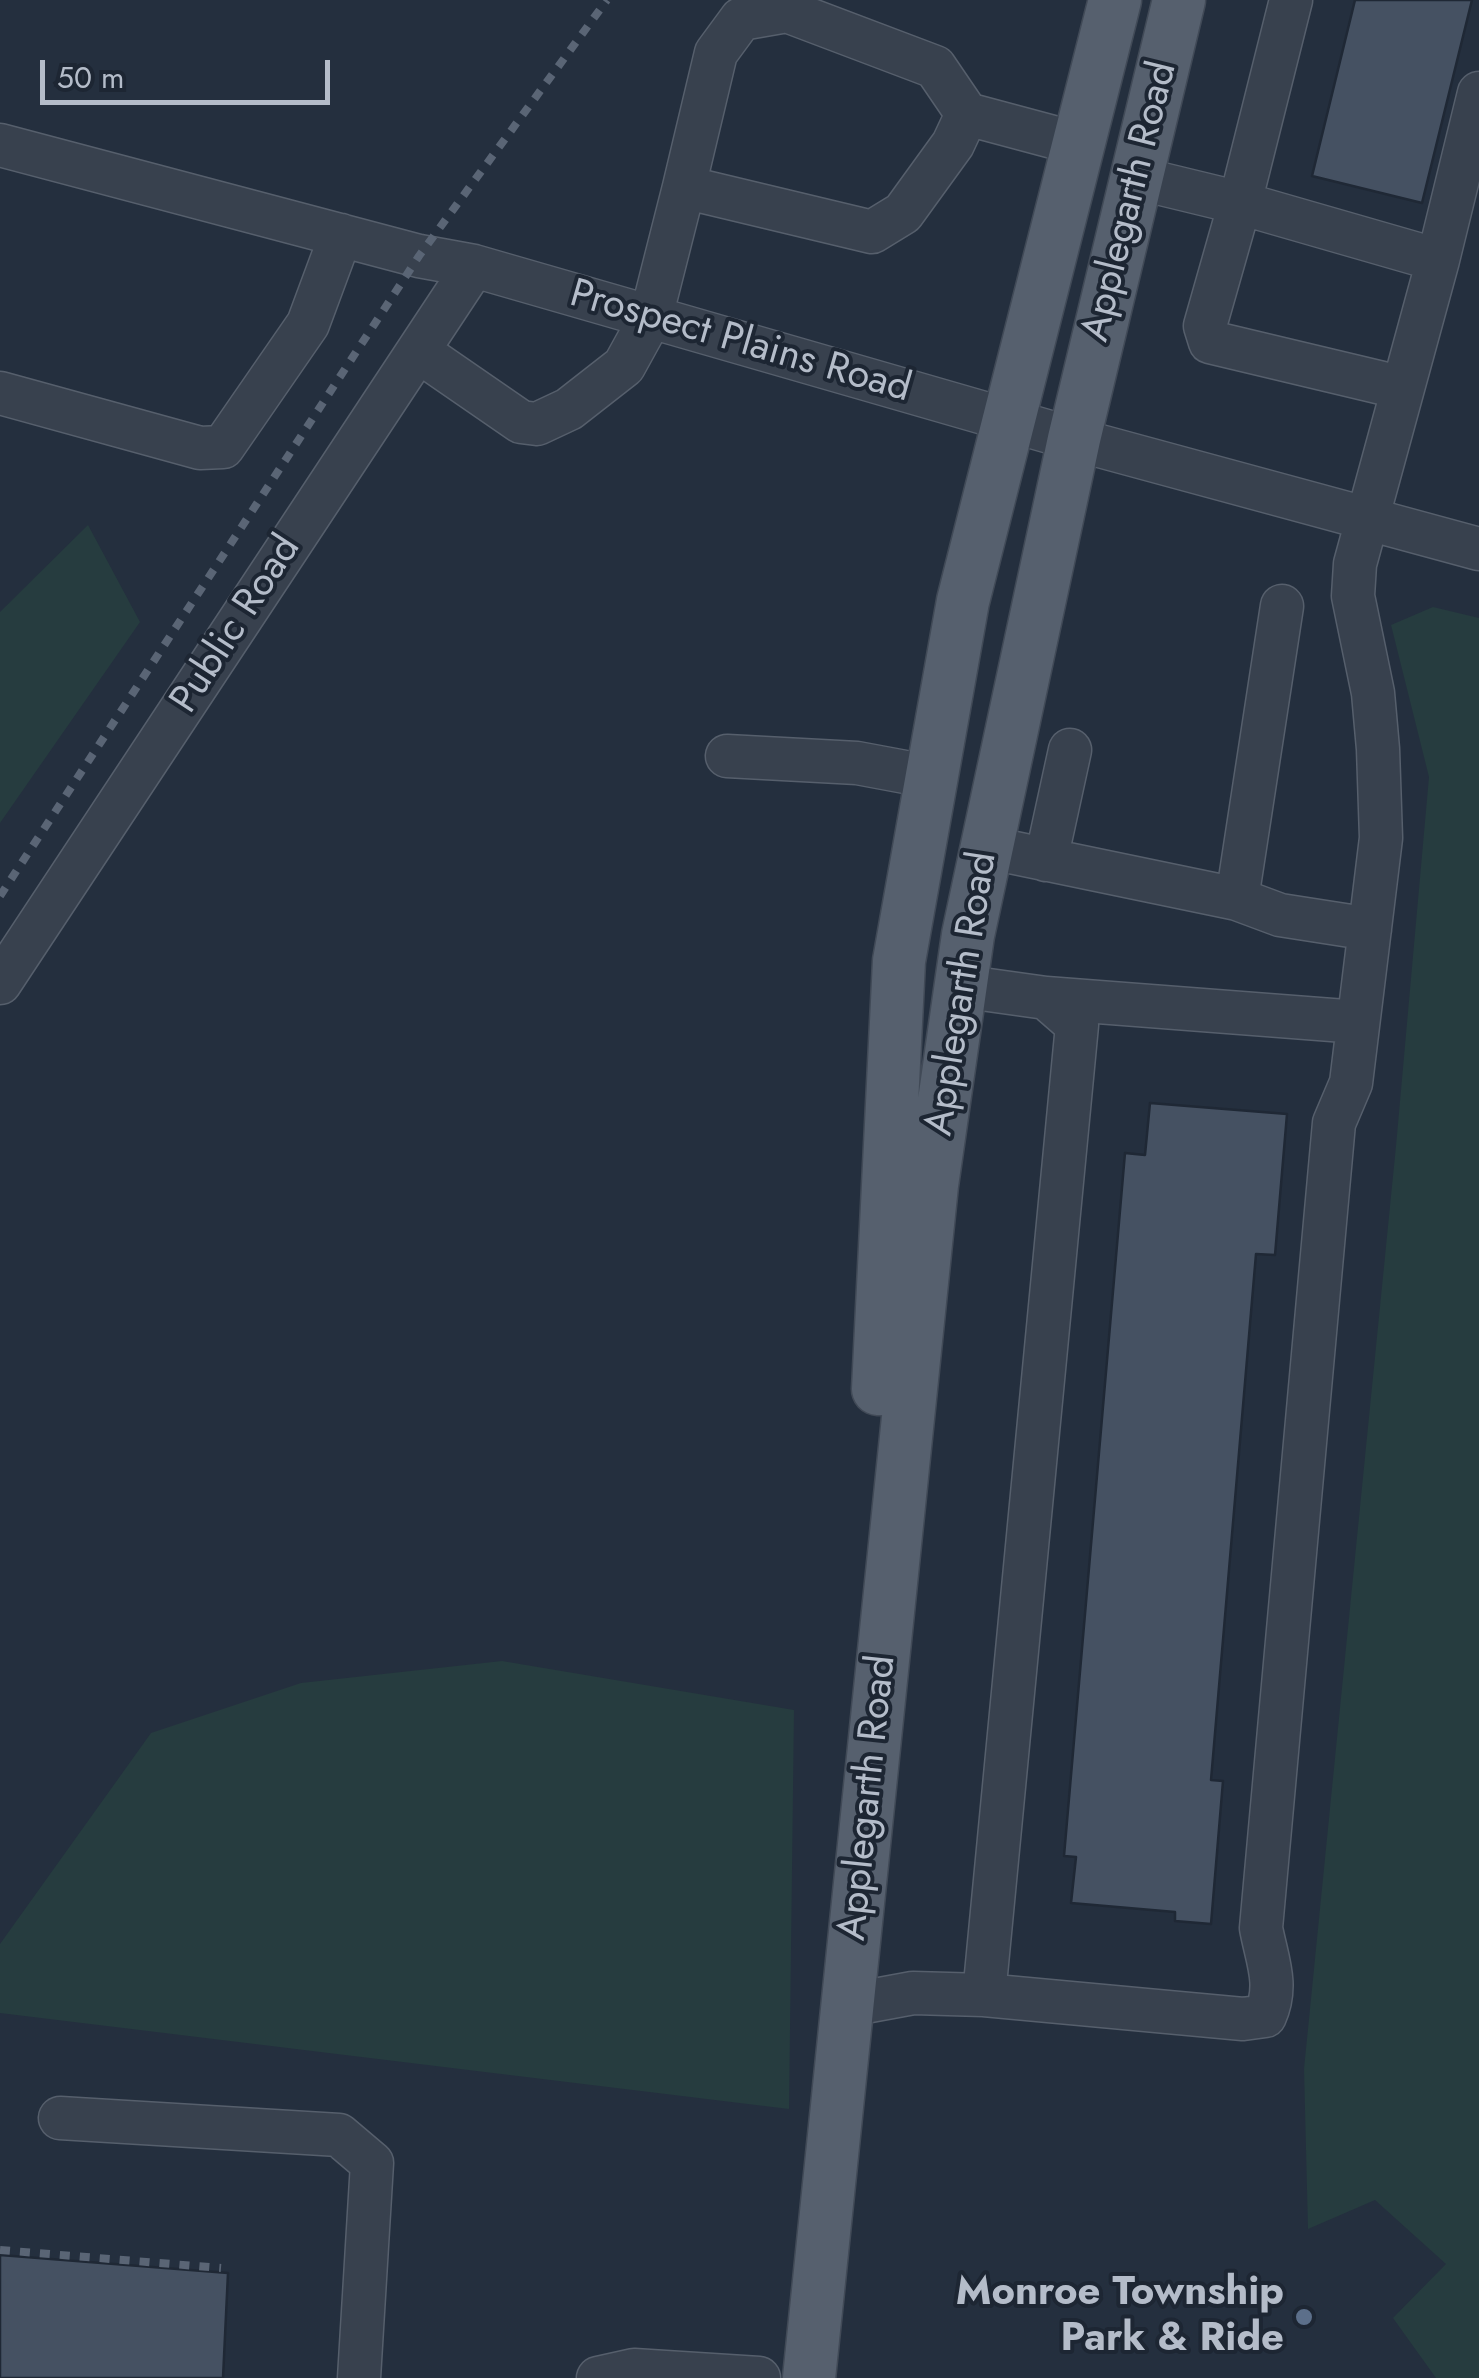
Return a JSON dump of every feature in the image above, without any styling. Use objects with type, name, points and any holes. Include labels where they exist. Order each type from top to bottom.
[{"type":"main road","name":"Applegarth Road","points":[[848,2005],[899,961],[962,601],[1115,0]]},
{"type":"main road","name":"Applegarth Road","points":[[809,2378],[932,1185],[960,986],[1074,439],[1180,0]]},
{"type":"street","points":[[1291,0],[1205,326],[1210,342],[1402,388]]},
{"type":"street","points":[[418,352],[521,422],[537,424],[569,408],[624,366],[651,318],[716,53],[741,19],[787,12],[935,67],[967,114],[1079,144]]},
{"type":"street","points":[[848,2005],[912,1992],[984,1995],[1244,2020],[1264,2016],[1272,2002],[1274,1981],[1261,1928],[1334,1122],[1350,1083],[1382,804],[1372,694],[1354,596],[1356,564],[1479,93]]},
{"type":"street","points":[[684,187],[872,232],[903,213],[953,144],[967,114]]},
{"type":"street","name":"Prospect Plains Road","points":[[0,145],[419,256],[474,266],[1074,439],[1479,549]]},
{"type":"street","points":[[1137,178],[1438,260]]},
{"type":"street","points":[[0,393],[200,448],[222,447],[308,324],[341,235]]},
{"type":"street","name":"Public Road","points":[[0,983],[474,266]]},
{"type":"street","points":[[1237,899],[1282,606]]},
{"type":"street","points":[[1046,860],[1070,750]]},
{"type":"street","points":[[728,756],[857,763],[932,777]]},
{"type":"street","points":[[986,848],[1237,899],[1280,916],[1370,929]]},
{"type":"street","points":[[960,986],[1046,998],[1358,1022]]},
{"type":"street","points":[[984,1995],[1076,1025],[1046,998]]},
{"type":"street","points":[[60,2118],[340,2135],[372,2162],[359,2378]]},
{"type":"street","points":[[598,2378],[634,2370],[759,2378]]},
{"type":"green space","points":[[88,525],[140,622],[0,823],[0,612]]},
{"type":"green space","points":[[1433,607],[1479,618],[1479,2378],[1436,2378],[1393,2318],[1446,2264],[1375,2200],[1308,2229],[1304,2069],[1429,777],[1391,625]]},
{"type":"green space","points":[[502,1661],[794,1710],[789,2109],[0,2013],[0,1944],[151,1733],[301,1683]]},
{"type":"building","points":[[1355,0],[1472,0],[1422,203],[1312,176]]},
{"type":"building","points":[[1150,1103],[1287,1114],[1275,1255],[1256,1254],[1211,1780],[1223,1781],[1211,1924],[1175,1921],[1175,1912],[1071,1903],[1076,1857],[1064,1856],[1125,1153],[1145,1155]]},
{"type":"building","points":[[0,2255],[228,2273],[223,2378],[0,2378]]},
{"type":"railway","points":[[0,896],[419,256],[607,0]]},
{"type":"railway","points":[[0,2250],[221,2268]]},
{"type":"place","name":"Monroe Township Park & Ride","points":[[1304,2317]]}]
